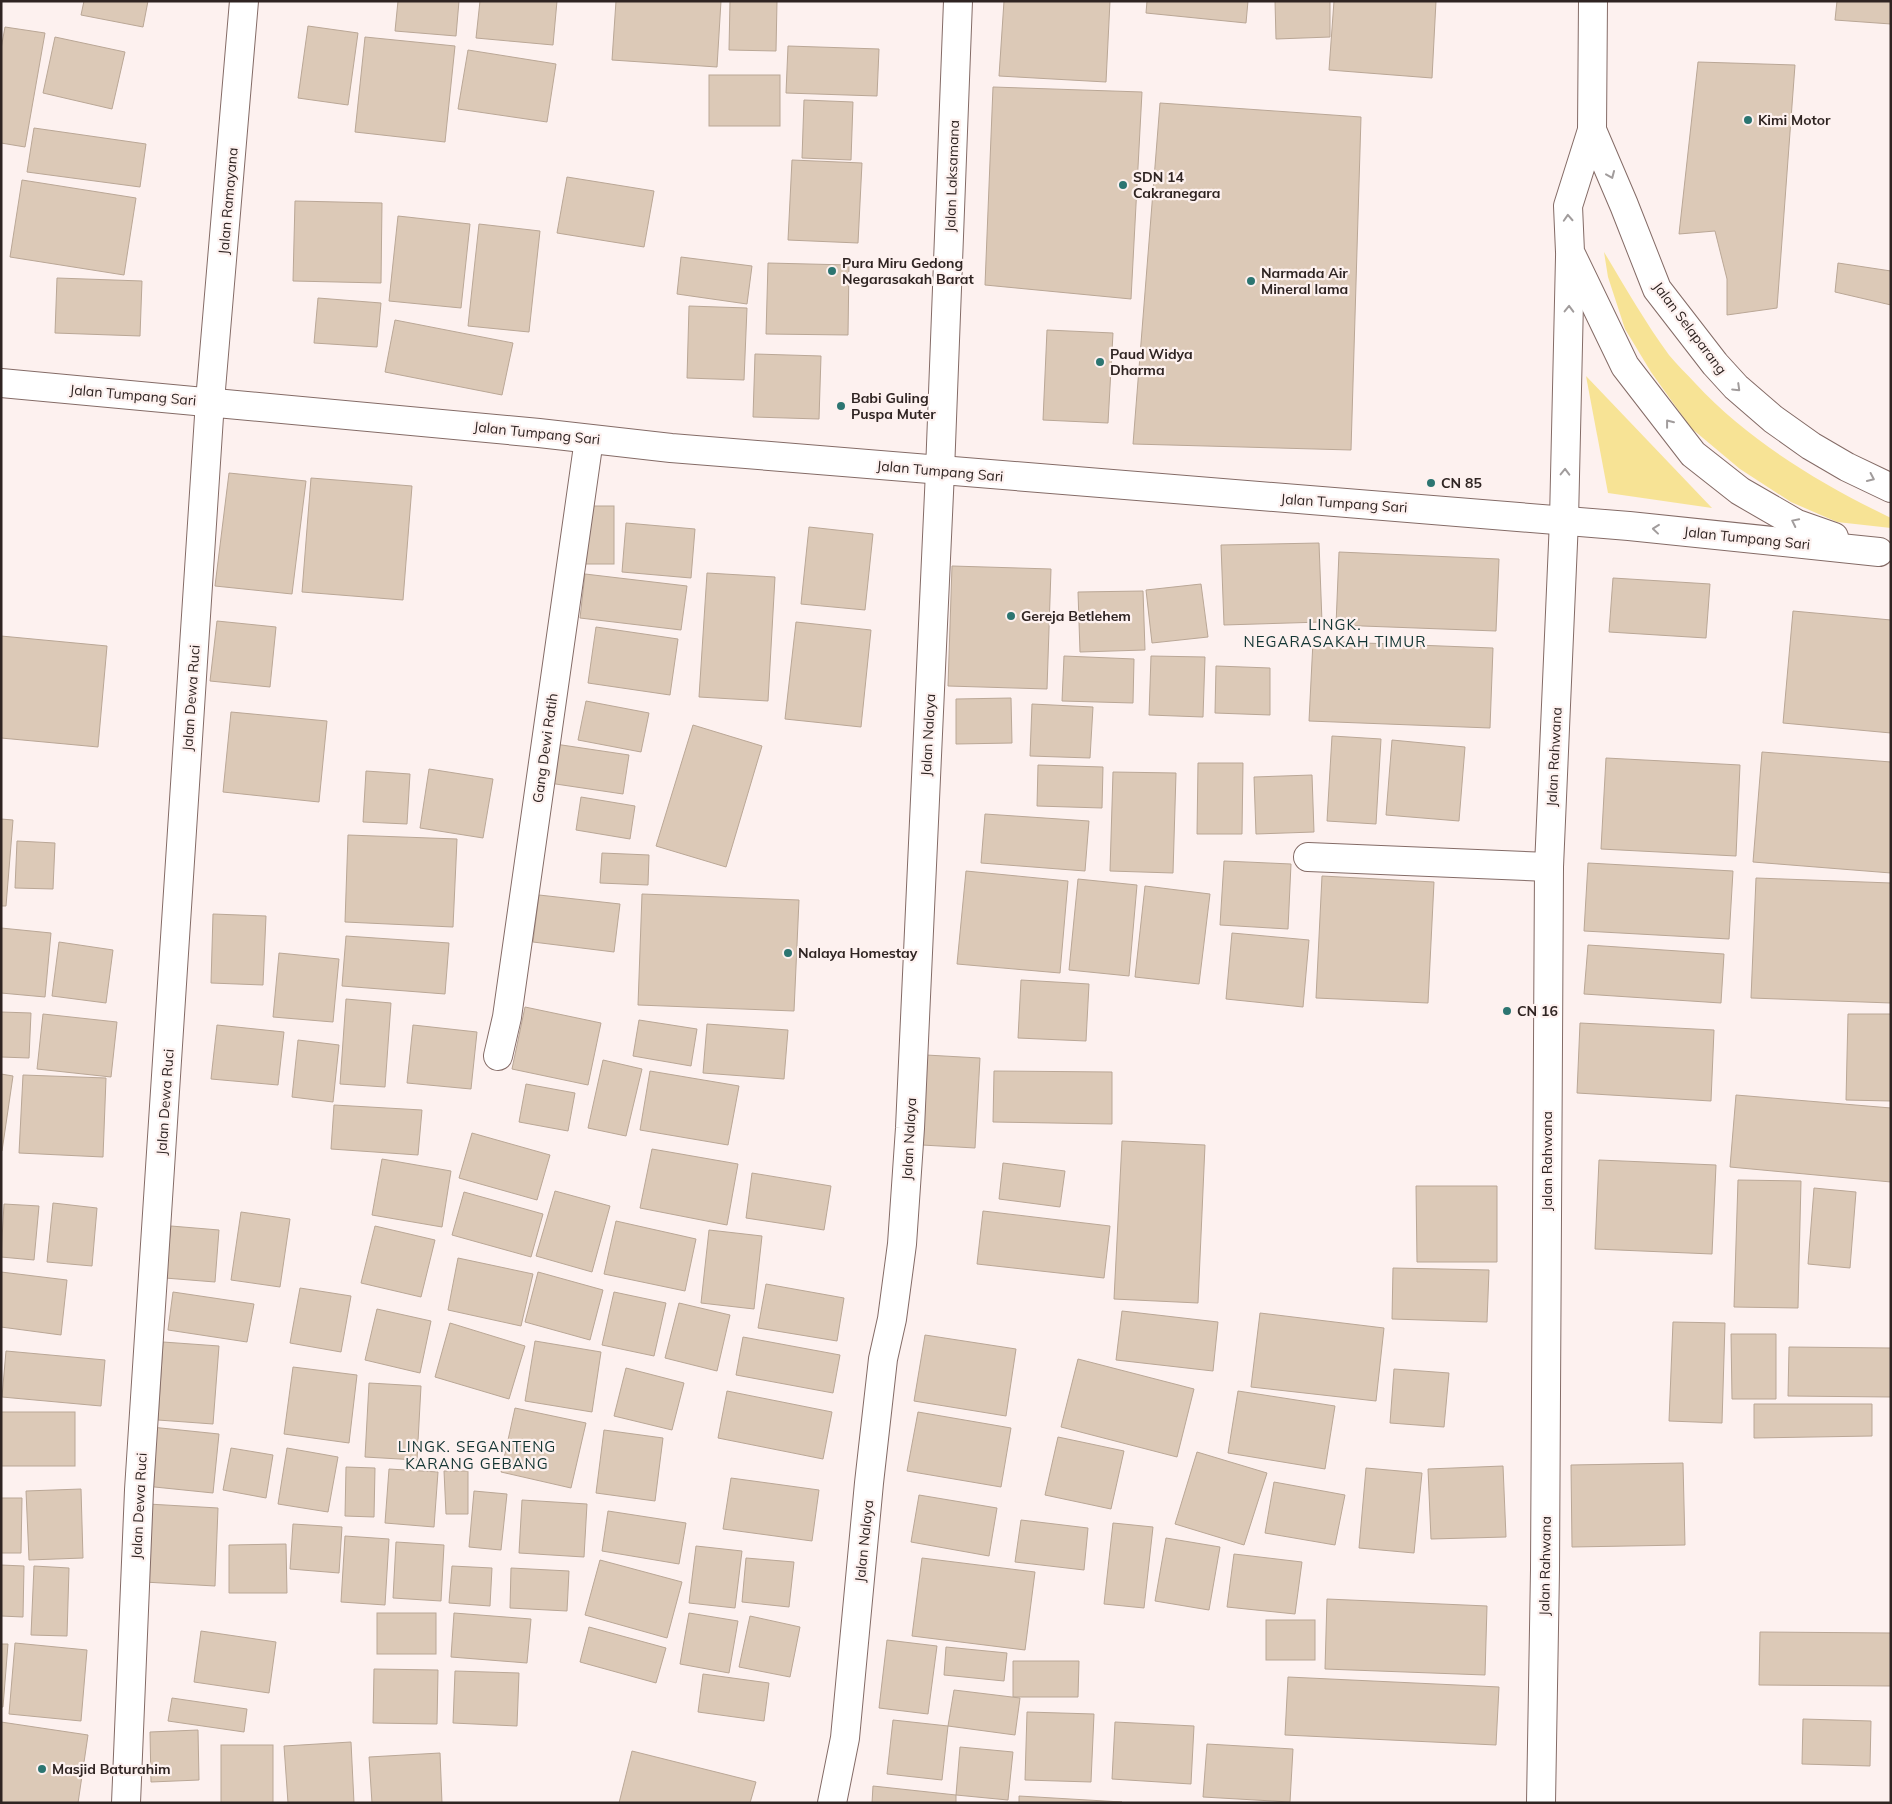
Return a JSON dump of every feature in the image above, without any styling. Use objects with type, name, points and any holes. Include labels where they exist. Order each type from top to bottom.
[{"type":"street","name":"Jalan Ramayana","points":[[210,401],[244,1]]},
{"type":"street","name":"Jalan Laksamana","points":[[940,471],[958,1]]},
{"type":"street","name":"Jalan Selaparang","points":[[1593,1],[1592,130],[1657,289],[1715,364],[1736,387],[1772,419],[1811,446],[1847,467],[1891,488]]},
{"type":"street","name":"Jalan Tumpang Sari","points":[[1592,130],[1568,206],[1570,252],[1625,366],[1693,454],[1740,491],[1797,524],[1885,553]]},
{"type":"street","name":"Jalan Rahwana","points":[[1541,1803],[1545,1560],[1549,867],[1564,520],[1570,252]]},
{"type":"street","name":"Jalan Tumpang Sari","points":[[1,383],[210,401],[671,448],[1564,520],[1885,553]]},
{"type":"street","name":"Jalan Dewa Ruci","points":[[126,1803],[139,1490],[210,401]]},
{"type":"street","name":"Gang Dewi Ratih","points":[[498,1056],[507,1017],[589,439]]},
{"type":"street","name":"Jalan Nalaya","points":[[832,1803],[845,1738],[869,1483],[884,1359],[892,1319],[902,1244],[910,1128],[940,471]]},
{"type":"street","points":[[1308,857],[1549,867]]},
{"type":"shaded area","points":[[1604,252],[1643,317],[1669,355],[1716,404],[1787,460],[1864,505],[1891,518],[1891,528],[1837,522],[1791,502],[1740,469],[1691,428],[1651,372],[1625,329],[1608,277]]},
{"type":"shaded area","points":[[1586,376],[1712,508],[1608,493]]},
{"type":"building","points":[[84,1],[148,1],[143,27],[81,15]]},
{"type":"building","points":[[398,1],[459,1],[456,36],[395,31]]},
{"type":"building","points":[[480,1],[557,1],[553,45],[476,38]]},
{"type":"building","points":[[616,1],[721,1],[717,67],[612,60]]},
{"type":"building","points":[[730,1],[777,1],[776,51],[729,50]]},
{"type":"building","points":[[1004,1],[1110,1],[1106,82],[999,76]]},
{"type":"building","points":[[1147,1],[1248,1],[1246,23],[1146,13]]},
{"type":"building","points":[[1275,1],[1330,1],[1330,37],[1276,39]]},
{"type":"building","points":[[1334,1],[1436,1],[1432,78],[1329,70]]},
{"type":"building","points":[[1837,1],[1891,1],[1891,24],[1835,20]]},
{"type":"building","points":[[308,26],[358,33],[348,105],[298,98]]},
{"type":"building","points":[[5,27],[45,33],[25,147],[1,143],[1,49]]},
{"type":"building","points":[[55,37],[125,52],[112,109],[43,93]]},
{"type":"building","points":[[365,37],[455,46],[445,142],[355,132]]},
{"type":"building","points":[[788,46],[879,49],[877,96],[786,93]]},
{"type":"building","points":[[468,50],[556,64],[547,122],[458,109]]},
{"type":"building","points":[[1698,62],[1795,65],[1777,308],[1727,315],[1727,279],[1715,231],[1679,234]]},
{"type":"building","points":[[709,75],[780,75],[780,126],[709,126]]},
{"type":"building","points":[[993,87],[1142,92],[1131,299],[985,285]]},
{"type":"building","points":[[804,100],[853,102],[851,160],[802,158]]},
{"type":"building","name":"Narmada Air Mineral lama","points":[[1160,103],[1361,117],[1351,450],[1133,444]]},
{"type":"building","points":[[34,128],[146,144],[140,187],[27,172]]},
{"type":"building","points":[[792,160],[862,163],[858,243],[788,240]]},
{"type":"building","points":[[567,177],[654,191],[644,247],[557,233]]},
{"type":"building","points":[[22,180],[136,198],[124,275],[10,257]]},
{"type":"building","points":[[295,201],[382,203],[381,283],[293,281]]},
{"type":"building","points":[[398,216],[470,224],[461,308],[389,301]]},
{"type":"building","points":[[479,224],[540,231],[529,332],[468,326]]},
{"type":"building","points":[[681,257],[752,266],[747,304],[677,294]]},
{"type":"building","points":[[768,263],[849,265],[848,335],[766,334]]},
{"type":"building","points":[[1838,263],[1891,271],[1891,305],[1835,292]]},
{"type":"building","points":[[57,278],[142,281],[140,336],[55,333]]},
{"type":"building","points":[[318,298],[381,303],[377,347],[314,343]]},
{"type":"building","points":[[689,306],[747,308],[744,380],[687,378]]},
{"type":"building","points":[[395,320],[513,343],[502,395],[385,372]]},
{"type":"building","points":[[1047,330],[1113,333],[1108,423],[1043,420]]},
{"type":"building","points":[[755,354],[821,356],[819,419],[753,417]]},
{"type":"building","points":[[229,473],[306,481],[292,594],[215,586]]},
{"type":"building","points":[[311,478],[412,486],[403,600],[302,592]]},
{"type":"building","points":[[583,506],[614,506],[614,564],[583,564]]},
{"type":"building","points":[[626,523],[695,529],[691,578],[622,572]]},
{"type":"building","points":[[809,527],[873,534],[865,610],[801,604]]},
{"type":"building","points":[[1319,543],[1322,622],[1224,625],[1221,545]]},
{"type":"building","points":[[1339,552],[1499,559],[1496,631],[1336,625]]},
{"type":"building","points":[[952,566],[1051,569],[1047,689],[948,686]]},
{"type":"building","points":[[707,573],[775,577],[768,701],[699,697]]},
{"type":"building","points":[[585,574],[687,586],[681,630],[580,618]]},
{"type":"building","points":[[1613,578],[1710,584],[1706,638],[1609,632]]},
{"type":"building","points":[[1201,584],[1208,637],[1152,643],[1146,590]]},
{"type":"building","points":[[1143,591],[1145,650],[1080,652],[1078,592]]},
{"type":"building","points":[[1793,611],[1891,620],[1891,733],[1783,723]]},
{"type":"building","points":[[217,621],[276,627],[270,687],[210,681]]},
{"type":"building","points":[[796,622],[871,630],[861,727],[785,719]]},
{"type":"building","points":[[596,627],[678,639],[670,695],[588,683]]},
{"type":"building","points":[[1,636],[107,646],[98,747],[1,738]]},
{"type":"building","points":[[1313,641],[1493,648],[1490,728],[1309,721]]},
{"type":"building","points":[[1064,656],[1134,659],[1133,703],[1062,701]]},
{"type":"building","points":[[1151,656],[1205,657],[1203,717],[1149,715]]},
{"type":"building","points":[[1216,666],[1270,668],[1270,715],[1215,713]]},
{"type":"building","points":[[1011,698],[1012,743],[956,744],[956,699]]},
{"type":"building","points":[[586,701],[649,713],[641,752],[578,740]]},
{"type":"building","points":[[1032,704],[1093,707],[1090,758],[1030,756]]},
{"type":"building","points":[[231,712],[327,721],[319,802],[223,792]]},
{"type":"building","points":[[693,725],[762,746],[726,867],[656,846]]},
{"type":"building","points":[[1332,736],[1381,739],[1376,824],[1327,821]]},
{"type":"building","points":[[1392,740],[1465,747],[1459,821],[1386,815]]},
{"type":"building","points":[[555,744],[629,755],[623,794],[549,783]]},
{"type":"building","points":[[1762,752],[1891,762],[1891,873],[1753,862]]},
{"type":"building","points":[[1606,758],[1740,765],[1736,856],[1601,849]]},
{"type":"building","points":[[1198,763],[1243,763],[1242,834],[1197,834]]},
{"type":"building","points":[[1038,765],[1103,767],[1102,808],[1037,806]]},
{"type":"building","points":[[429,769],[493,779],[483,838],[420,828]]},
{"type":"building","points":[[366,771],[410,774],[407,824],[363,822]]},
{"type":"building","points":[[1113,772],[1176,773],[1173,873],[1110,871]]},
{"type":"building","points":[[1312,775],[1314,832],[1256,834],[1254,777]]},
{"type":"building","points":[[581,797],[635,806],[630,839],[576,830]]},
{"type":"building","points":[[985,814],[1089,821],[1085,871],[981,863]]},
{"type":"building","points":[[1,819],[13,820],[6,906],[1,906]]},
{"type":"building","points":[[348,835],[457,839],[453,927],[345,922]]},
{"type":"building","points":[[17,841],[55,843],[53,889],[15,888]]},
{"type":"building","points":[[602,853],[649,855],[648,885],[600,883]]},
{"type":"building","points":[[1224,861],[1291,864],[1288,929],[1220,925]]},
{"type":"building","points":[[1588,863],[1733,871],[1729,939],[1584,931]]},
{"type":"building","points":[[966,871],[1068,881],[1060,973],[957,964]]},
{"type":"building","points":[[1322,876],[1434,882],[1428,1003],[1316,998]]},
{"type":"building","points":[[1756,878],[1891,883],[1891,1003],[1751,998]]},
{"type":"building","points":[[1078,879],[1137,885],[1129,976],[1069,970]]},
{"type":"building","points":[[1145,886],[1210,894],[1199,984],[1135,977]]},
{"type":"building","points":[[642,894],[799,900],[794,1011],[638,1005]]},
{"type":"building","points":[[539,895],[620,904],[614,952],[533,942]]},
{"type":"building","points":[[213,914],[266,916],[263,985],[211,983]]},
{"type":"building","points":[[1,928],[51,933],[45,997],[1,993]]},
{"type":"building","points":[[1232,933],[1309,940],[1303,1007],[1226,999]]},
{"type":"building","points":[[346,936],[449,943],[445,994],[342,986]]},
{"type":"building","points":[[59,942],[113,950],[106,1003],[52,996]]},
{"type":"building","points":[[1588,945],[1724,954],[1721,1003],[1584,994]]},
{"type":"building","points":[[279,953],[339,959],[333,1022],[273,1017]]},
{"type":"building","points":[[1021,980],[1089,984],[1086,1041],[1018,1038]]},
{"type":"building","points":[[346,999],[391,1003],[385,1087],[340,1084]]},
{"type":"building","points":[[525,1007],[601,1023],[588,1085],[512,1069]]},
{"type":"building","points":[[1,1012],[31,1013],[29,1058],[1,1057]]},
{"type":"building","points":[[43,1014],[117,1022],[111,1077],[37,1069]]},
{"type":"building","points":[[1848,1014],[1891,1014],[1891,1101],[1846,1100]]},
{"type":"building","points":[[639,1020],[697,1029],[691,1066],[633,1056]]},
{"type":"building","points":[[1580,1023],[1714,1030],[1711,1101],[1577,1093]]},
{"type":"building","points":[[707,1024],[788,1030],[784,1079],[703,1073]]},
{"type":"building","points":[[217,1025],[284,1032],[278,1085],[211,1079]]},
{"type":"building","points":[[413,1025],[477,1032],[471,1089],[407,1083]]},
{"type":"building","points":[[298,1040],[339,1045],[333,1102],[292,1097]]},
{"type":"building","points":[[926,1055],[980,1058],[975,1148],[922,1145]]},
{"type":"building","points":[[603,1060],[642,1069],[626,1136],[588,1128]]},
{"type":"building","points":[[650,1071],[739,1086],[728,1145],[640,1130]]},
{"type":"building","points":[[994,1071],[1112,1072],[1112,1124],[993,1122]]},
{"type":"building","points":[[1,1074],[13,1076],[2,1151],[1,1151]]},
{"type":"building","points":[[23,1075],[106,1078],[103,1157],[19,1153]]},
{"type":"building","points":[[526,1084],[575,1093],[568,1131],[519,1122]]},
{"type":"building","points":[[1736,1095],[1891,1108],[1891,1182],[1730,1167]]},
{"type":"building","points":[[334,1105],[422,1110],[418,1155],[331,1149]]},
{"type":"building","points":[[472,1133],[550,1155],[537,1200],[459,1178]]},
{"type":"building","points":[[1122,1141],[1205,1145],[1198,1303],[1114,1299]]},
{"type":"building","points":[[652,1149],[738,1164],[727,1225],[640,1208]]},
{"type":"building","points":[[382,1159],[451,1171],[442,1227],[372,1215]]},
{"type":"building","points":[[1599,1160],[1716,1165],[1712,1254],[1595,1249]]},
{"type":"building","points":[[1003,1163],[1065,1171],[1060,1207],[999,1199]]},
{"type":"building","points":[[752,1173],[831,1186],[824,1230],[746,1218]]},
{"type":"building","points":[[1738,1180],[1801,1181],[1798,1308],[1734,1307]]},
{"type":"building","points":[[1416,1186],[1497,1186],[1497,1262],[1417,1262]]},
{"type":"building","points":[[1814,1188],[1856,1192],[1850,1268],[1808,1264]]},
{"type":"building","points":[[555,1191],[610,1206],[592,1272],[536,1256]]},
{"type":"building","points":[[464,1192],[543,1214],[531,1257],[452,1235]]},
{"type":"building","points":[[53,1203],[97,1208],[92,1266],[47,1262]]},
{"type":"building","points":[[4,1204],[39,1206],[34,1260],[1,1257]]},
{"type":"building","points":[[983,1211],[1110,1226],[1104,1278],[977,1264]]},
{"type":"building","points":[[241,1212],[290,1219],[280,1287],[231,1280]]},
{"type":"building","points":[[616,1221],[696,1239],[685,1291],[604,1274]]},
{"type":"building","points":[[171,1226],[219,1230],[215,1282],[165,1278]]},
{"type":"building","points":[[375,1226],[435,1240],[421,1297],[361,1283]]},
{"type":"building","points":[[709,1230],[762,1236],[754,1309],[701,1303]]},
{"type":"building","points":[[458,1258],[533,1274],[521,1326],[448,1310]]},
{"type":"building","points":[[1393,1268],[1489,1270],[1487,1322],[1392,1319]]},
{"type":"building","points":[[1,1272],[67,1280],[61,1335],[1,1327]]},
{"type":"building","points":[[538,1272],[603,1290],[590,1340],[525,1322]]},
{"type":"building","points":[[766,1284],[844,1298],[837,1341],[758,1328]]},
{"type":"building","points":[[300,1288],[351,1296],[341,1352],[290,1343]]},
{"type":"building","points":[[173,1292],[254,1304],[247,1342],[168,1330]]},
{"type":"building","points":[[614,1292],[666,1303],[654,1356],[602,1345]]},
{"type":"building","points":[[679,1303],[730,1315],[717,1371],[665,1358]]},
{"type":"building","points":[[377,1309],[431,1321],[420,1373],[365,1360]]},
{"type":"building","points":[[1122,1311],[1218,1322],[1213,1371],[1116,1360]]},
{"type":"building","points":[[1260,1313],[1384,1328],[1376,1401],[1251,1387]]},
{"type":"building","points":[[1673,1322],[1725,1323],[1722,1423],[1669,1421]]},
{"type":"building","points":[[450,1323],[525,1346],[509,1399],[435,1377]]},
{"type":"building","points":[[1731,1334],[1776,1334],[1776,1399],[1732,1399]]},
{"type":"building","points":[[925,1335],[1016,1349],[1006,1416],[914,1401]]},
{"type":"building","points":[[743,1337],[840,1355],[833,1393],[736,1375]]},
{"type":"building","points":[[535,1341],[601,1352],[592,1412],[525,1401]]},
{"type":"building","points":[[163,1342],[219,1346],[213,1424],[158,1420]]},
{"type":"building","points":[[1789,1347],[1891,1348],[1891,1397],[1788,1396]]},
{"type":"building","points":[[6,1351],[105,1360],[101,1406],[2,1397]]},
{"type":"building","points":[[1078,1359],[1194,1389],[1177,1457],[1061,1427]]},
{"type":"building","points":[[293,1367],[357,1375],[349,1443],[284,1434]]},
{"type":"building","points":[[626,1368],[684,1383],[672,1430],[614,1416]]},
{"type":"building","points":[[1394,1369],[1449,1373],[1444,1427],[1390,1423]]},
{"type":"building","points":[[369,1383],[421,1386],[417,1460],[365,1457]]},
{"type":"building","points":[[727,1391],[832,1412],[823,1459],[718,1438]]},
{"type":"building","points":[[1238,1391],[1335,1406],[1325,1469],[1228,1453]]},
{"type":"building","points":[[1754,1404],[1872,1404],[1872,1436],[1754,1438]]},
{"type":"building","points":[[515,1408],[586,1423],[571,1488],[501,1472]]},
{"type":"building","points":[[1,1412],[75,1412],[75,1466],[1,1466]]},
{"type":"building","points":[[918,1412],[1011,1428],[1001,1487],[907,1471]]},
{"type":"building","points":[[151,1427],[219,1434],[213,1493],[145,1486]]},
{"type":"building","points":[[604,1430],[663,1438],[655,1501],[596,1493]]},
{"type":"building","points":[[1058,1437],[1124,1451],[1111,1509],[1045,1495]]},
{"type":"building","points":[[231,1448],[273,1455],[266,1498],[223,1490]]},
{"type":"building","points":[[287,1448],[338,1457],[328,1512],[278,1504]]},
{"type":"building","points":[[1197,1452],[1267,1473],[1244,1545],[1175,1524]]},
{"type":"building","points":[[1683,1463],[1685,1545],[1572,1547],[1571,1465]]},
{"type":"building","points":[[1503,1466],[1506,1537],[1431,1539],[1428,1469]]},
{"type":"building","points":[[346,1467],[375,1468],[374,1517],[345,1516]]},
{"type":"building","points":[[1366,1468],[1422,1473],[1414,1553],[1359,1548]]},
{"type":"building","points":[[389,1469],[438,1472],[434,1527],[385,1523]]},
{"type":"building","points":[[444,1471],[468,1471],[468,1514],[446,1514]]},
{"type":"building","points":[[731,1478],[819,1490],[812,1541],[723,1529]]},
{"type":"building","points":[[1274,1482],[1345,1495],[1335,1545],[1265,1533]]},
{"type":"building","points":[[81,1489],[83,1558],[29,1560],[26,1491]]},
{"type":"building","points":[[474,1491],[507,1494],[501,1550],[469,1547]]},
{"type":"building","points":[[919,1495],[997,1508],[989,1556],[911,1542]]},
{"type":"building","points":[[1,1498],[22,1498],[21,1553],[1,1553]]},
{"type":"building","points":[[522,1500],[587,1504],[584,1557],[519,1553]]},
{"type":"building","points":[[148,1504],[218,1508],[215,1586],[144,1582]]},
{"type":"building","points":[[608,1511],[686,1523],[679,1564],[602,1551]]},
{"type":"building","points":[[1021,1520],[1088,1528],[1084,1570],[1015,1562]]},
{"type":"building","points":[[1113,1523],[1153,1527],[1144,1608],[1104,1604]]},
{"type":"building","points":[[293,1524],[342,1527],[339,1573],[290,1569]]},
{"type":"building","points":[[345,1536],[389,1539],[385,1605],[341,1602]]},
{"type":"building","points":[[1166,1538],[1220,1547],[1209,1610],[1155,1601]]},
{"type":"building","points":[[396,1542],[444,1545],[441,1601],[393,1598]]},
{"type":"building","points":[[286,1544],[287,1593],[229,1593],[229,1545]]},
{"type":"building","points":[[696,1546],[742,1551],[735,1608],[689,1603]]},
{"type":"building","points":[[1234,1554],[1302,1562],[1295,1614],[1227,1607]]},
{"type":"building","points":[[746,1558],[794,1562],[789,1607],[742,1602]]},
{"type":"building","points":[[922,1558],[1035,1572],[1025,1650],[912,1636]]},
{"type":"building","points":[[600,1560],[682,1582],[667,1638],[585,1615]]},
{"type":"building","points":[[1,1565],[24,1566],[23,1617],[1,1616]]},
{"type":"building","points":[[34,1566],[69,1568],[67,1636],[31,1635]]},
{"type":"building","points":[[452,1566],[492,1568],[490,1606],[449,1603]]},
{"type":"building","points":[[511,1568],[569,1571],[567,1611],[510,1608]]},
{"type":"building","points":[[1327,1599],[1487,1606],[1485,1675],[1325,1669]]},
{"type":"building","points":[[377,1613],[436,1613],[436,1654],[377,1654]]},
{"type":"building","points":[[454,1613],[531,1619],[527,1663],[451,1657]]},
{"type":"building","points":[[689,1613],[738,1621],[729,1673],[680,1664]]},
{"type":"building","points":[[750,1616],[800,1627],[790,1677],[739,1667]]},
{"type":"building","points":[[1266,1620],[1315,1620],[1315,1660],[1266,1660]]},
{"type":"building","points":[[589,1627],[666,1648],[656,1683],[580,1662]]},
{"type":"building","points":[[201,1631],[276,1642],[269,1693],[194,1682]]},
{"type":"building","points":[[1760,1632],[1891,1633],[1891,1686],[1759,1685]]},
{"type":"building","points":[[887,1640],[937,1646],[928,1714],[879,1708]]},
{"type":"building","points":[[15,1643],[87,1650],[81,1721],[9,1714]]},
{"type":"building","points":[[1,1644],[8,1644],[3,1707],[1,1707]]},
{"type":"building","points":[[946,1647],[1007,1653],[1004,1681],[944,1675]]},
{"type":"building","points":[[1013,1661],[1079,1661],[1078,1697],[1013,1697]]},
{"type":"building","points":[[374,1669],[438,1670],[437,1724],[373,1723]]},
{"type":"building","points":[[455,1671],[519,1673],[517,1726],[453,1723]]},
{"type":"building","points":[[703,1674],[769,1683],[764,1721],[698,1712]]},
{"type":"building","points":[[1288,1677],[1499,1687],[1496,1745],[1285,1735]]},
{"type":"building","points":[[954,1690],[1020,1698],[1015,1735],[948,1726]]},
{"type":"building","points":[[172,1698],[247,1709],[244,1732],[168,1721]]},
{"type":"building","points":[[1027,1712],[1094,1714],[1091,1782],[1025,1780]]},
{"type":"building","points":[[1803,1719],[1871,1721],[1870,1766],[1802,1764]]},
{"type":"building","points":[[893,1720],[948,1726],[942,1780],[887,1774]]},
{"type":"building","name":"Masjid Baturahim","points":[[1,1722],[88,1735],[78,1803],[1,1803]]},
{"type":"building","points":[[1115,1722],[1194,1726],[1191,1784],[1112,1779]]},
{"type":"building","points":[[198,1730],[199,1780],[151,1782],[150,1732]]},
{"type":"building","points":[[351,1742],[354,1803],[288,1803],[284,1746]]},
{"type":"building","points":[[1207,1744],[1293,1749],[1290,1802],[1203,1797]]},
{"type":"building","points":[[221,1745],[273,1745],[273,1803],[221,1803]]},
{"type":"building","points":[[960,1747],[1013,1752],[1008,1800],[956,1795]]},
{"type":"building","points":[[632,1751],[756,1782],[750,1803],[619,1803]]},
{"type":"building","points":[[440,1753],[442,1803],[372,1803],[369,1757]]},
{"type":"building","points":[[873,1786],[956,1795],[956,1803],[872,1803]]},
{"type":"building","points":[[1019,1796],[1122,1802],[1019,1803]]},
{"type":"place","name":"Kimi Motor","points":[[1748,120]]},
{"type":"place","name":"SDN 14 Cakranegara","points":[[1123,185]]},
{"type":"place","name":"Pura Miru Gedong Negarasakah Barat","points":[[832,271]]},
{"type":"place","name":"Narmada Air Mineral lama","points":[[1251,281]]},
{"type":"place","name":"Paud Widya Dharma","points":[[1100,362]]},
{"type":"place","name":"Babi Guling Puspa Muter","points":[[841,406]]},
{"type":"place","name":"CN 85","points":[[1431,483]]},
{"type":"place","name":"Gereja Betlehem","points":[[1011,616]]},
{"type":"place","name":"Nalaya Homestay","points":[[788,953]]},
{"type":"place","name":"CN 16","points":[[1507,1011]]},
{"type":"place","name":"Masjid Baturahim","points":[[42,1769]]},
{"type":"district","name":"LINGK. NEGARASAKAH TIMUR","points":[[1335,634]]},
{"type":"district","name":"LINGK. SEGANTENG KARANG GEBANG","points":[[477,1456]]}]
